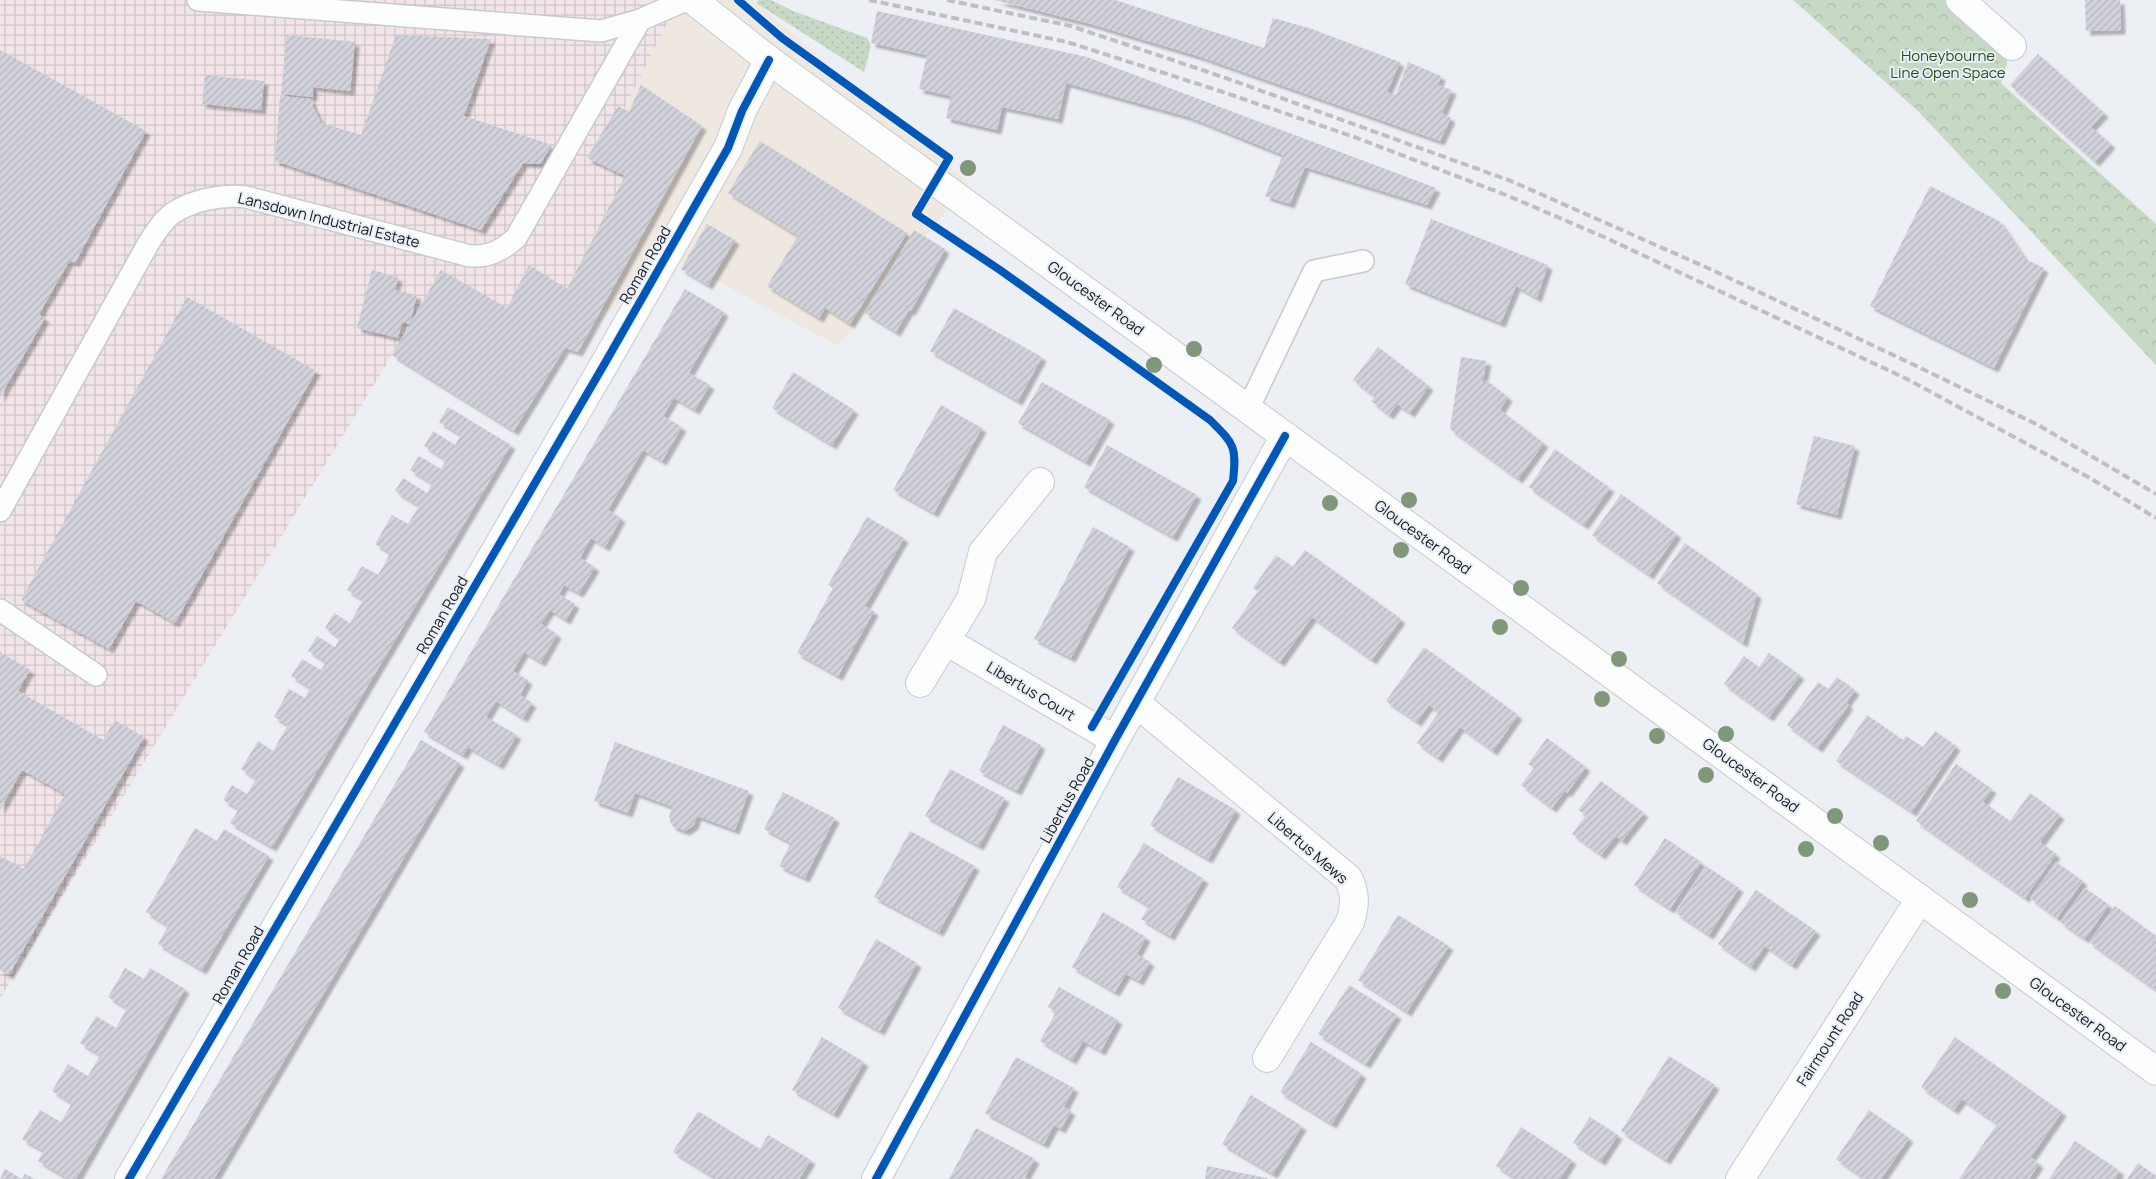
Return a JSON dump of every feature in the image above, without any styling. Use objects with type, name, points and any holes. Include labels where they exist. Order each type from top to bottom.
[{"type":"street","name":"Gloucester Road","points":[[693,0],[769,60],[2156,1071]]},
{"type":"street","points":[[1960,0],[2012,46]]},
{"type":"street","name":"Roman Road","points":[[129,1179],[600,372],[728,148],[742,111],[769,60]]},
{"type":"street","name":"Libertus Road","points":[[876,1179],[1115,740],[1285,436]]},
{"type":"street","points":[[920,682],[971,599],[983,552],[1040,482]]},
{"type":"street","name":"Libertus Court","points":[[946,641],[1115,740]]},
{"type":"street","name":"Libertus Mews","points":[[1136,703],[1348,878],[1353,888],[1354,911],[1350,922],[1267,1058]]},
{"type":"street","name":"Fairmount Road","points":[[1740,1179],[1920,899]]},
{"type":"lane","points":[[198,0],[601,31],[640,20],[686,0]]},
{"type":"lane","name":"Lansdown Industrial Estate","points":[[0,512],[148,244],[162,224],[173,213],[208,199],[240,197],[470,256],[494,254],[516,238],[640,20]]},
{"type":"lane","points":[[1248,409],[1314,271],[1363,260]]},
{"type":"lane","points":[[0,610],[96,675]]},
{"type":"shaded area","points":[[0,0],[639,0],[668,21],[597,163],[625,176],[567,288],[602,308],[578,352],[565,348],[514,431],[392,355],[0,999]]},
{"type":"shaded area","points":[[595,0],[753,0],[968,183],[838,346],[657,249],[611,314],[516,256]]},
{"type":"green space","points":[[759,0],[771,0],[793,11],[867,38],[871,46],[864,72],[756,3]]},
{"type":"green space","name":"Honeybourne Line Open Space","points":[[1793,0],[1960,0],[2012,46],[2001,83],[2156,224],[2156,365],[1917,110]]},
{"type":"building","points":[[995,0],[1115,0],[1264,48],[1273,18],[1309,28],[1400,62],[1387,92],[1396,95],[1408,62],[1441,76],[1438,85],[1452,90],[1442,113],[1451,118],[1440,141],[1201,57],[1091,24]]},
{"type":"building","points":[[2085,0],[2120,0],[2121,30],[2086,31]]},
{"type":"building","points":[[877,11],[1087,57],[1436,188],[1427,205],[1305,167],[1290,204],[1265,196],[1283,155],[1189,117],[1066,83],[1058,119],[1002,107],[997,130],[946,118],[951,96],[919,89],[927,55],[871,43]]},
{"type":"building","points":[[287,35],[355,42],[350,91],[313,87],[313,97],[281,94]]},
{"type":"building","points":[[396,35],[491,39],[464,116],[552,145],[540,164],[523,163],[481,230],[275,161],[280,96],[310,99],[321,123],[361,135]]},
{"type":"building","points":[[0,50],[146,131],[75,263],[70,260],[39,314],[45,318],[0,397]]},
{"type":"building","points":[[2038,54],[2104,113],[2091,127],[2111,144],[2095,162],[2010,85]]},
{"type":"building","points":[[205,75],[264,81],[261,110],[202,104]]},
{"type":"building","points":[[641,85],[702,126],[578,352],[565,348],[514,431],[392,355],[441,270],[507,308],[529,265],[567,289],[625,176],[587,158],[618,106],[629,112]]},
{"type":"building","points":[[760,141],[907,233],[850,324],[825,308],[819,318],[767,286],[798,236],[728,193]]},
{"type":"building","points":[[1930,186],[1999,221],[2025,259],[2044,268],[1994,368],[1870,306]]},
{"type":"building","points":[[1431,219],[1548,265],[1537,298],[1516,286],[1501,323],[1405,284]]},
{"type":"building","points":[[707,224],[735,240],[708,285],[681,269]]},
{"type":"building","points":[[914,230],[945,249],[911,311],[909,310],[896,332],[865,313]]},
{"type":"building","points":[[372,270],[398,277],[395,290],[417,295],[410,324],[402,322],[398,338],[357,328]]},
{"type":"building","points":[[685,289],[724,312],[689,373],[710,385],[695,410],[674,398],[663,416],[682,427],[662,461],[643,450],[608,510],[621,518],[605,547],[591,538],[580,558],[595,567],[579,593],[564,585],[559,594],[575,604],[566,620],[550,610],[541,624],[557,634],[541,662],[524,652],[513,671],[528,680],[520,695],[532,703],[523,718],[496,701],[486,717],[517,735],[499,765],[468,747],[463,755],[424,732]]},
{"type":"building","points":[[187,297],[316,371],[175,623],[136,601],[109,649],[21,600]]},
{"type":"building","points":[[954,308],[1042,357],[1018,401],[930,351]]},
{"type":"building","points":[[1378,347],[1429,386],[1410,413],[1397,404],[1389,415],[1371,401],[1375,397],[1353,380]]},
{"type":"building","points":[[1461,357],[1487,361],[1482,384],[1486,380],[1508,397],[1500,410],[1544,443],[1518,479],[1450,429]]},
{"type":"building","points":[[793,372],[854,410],[832,445],[772,408]]},
{"type":"building","points":[[1042,382],[1110,420],[1086,462],[1018,423]]},
{"type":"building","points":[[941,405],[982,428],[934,513],[893,490]]},
{"type":"building","points":[[448,407],[511,445],[272,847],[230,823],[239,809],[223,800],[232,785],[247,794],[256,779],[241,769],[258,741],[273,751],[288,725],[274,717],[289,689],[305,698],[310,688],[291,676],[302,659],[321,670],[326,662],[308,651],[317,636],[335,647],[340,638],[325,628],[334,613],[350,623],[363,600],[347,590],[362,566],[378,575],[384,565],[390,553],[375,544],[392,515],[408,524],[419,506],[395,491],[403,478],[427,493],[432,483],[410,470],[419,456],[441,469],[446,460],[424,446],[433,431],[455,445],[461,435],[439,422]]},
{"type":"building","points":[[1814,436],[1855,446],[1837,515],[1796,504]]},
{"type":"building","points":[[1107,445],[1197,495],[1173,537],[1084,487]]},
{"type":"building","points":[[1555,449],[1610,488],[1584,525],[1529,487]]},
{"type":"building","points":[[1621,494],[1677,534],[1649,575],[1592,535]]},
{"type":"building","points":[[867,517],[904,538],[865,606],[874,611],[838,676],[797,653],[833,588],[828,585]]},
{"type":"building","points":[[1093,527],[1130,547],[1071,658],[1034,639]]},
{"type":"building","points":[[1685,543],[1757,594],[1743,643],[1657,583]]},
{"type":"building","points":[[1305,550],[1401,619],[1372,660],[1312,617],[1280,662],[1232,628],[1258,591],[1253,588],[1276,555],[1293,567]]},
{"type":"building","points":[[1424,647],[1518,715],[1493,751],[1460,727],[1438,758],[1417,743],[1439,712],[1429,705],[1417,722],[1386,701]]},
{"type":"building","points":[[0,652],[30,670],[18,691],[103,740],[115,720],[144,737],[9,975],[0,970],[0,856],[24,869],[65,794],[22,770],[0,810]]},
{"type":"building","points":[[1769,653],[1800,675],[1769,717],[1724,684],[1744,656],[1759,667]]},
{"type":"building","points":[[1837,677],[1855,690],[1846,703],[1849,705],[1818,748],[1787,725],[1818,682],[1828,689]]},
{"type":"building","points":[[1867,715],[1903,740],[1906,736],[1923,747],[1935,731],[1956,746],[1912,812],[1836,761]]},
{"type":"building","points":[[1003,725],[1041,745],[1017,791],[979,771]]},
{"type":"building","points":[[1547,738],[1586,767],[1567,793],[1565,791],[1552,808],[1521,785],[1534,768],[1528,764]]},
{"type":"building","points":[[421,740],[460,763],[214,1179],[161,1179]]},
{"type":"building","points":[[615,742],[749,791],[735,830],[697,816],[694,825],[685,831],[672,826],[669,817],[673,807],[635,793],[628,813],[594,801]]},
{"type":"building","points":[[1956,764],[1992,789],[1983,802],[2010,821],[2030,793],[2060,815],[2040,842],[2056,854],[2025,898],[1916,821]]},
{"type":"building","points":[[950,769],[1005,798],[979,846],[925,816]]},
{"type":"building","points":[[1178,777],[1236,810],[1208,859],[1150,825]]},
{"type":"building","points":[[1601,781],[1644,813],[1622,841],[1616,836],[1601,855],[1572,834],[1586,815],[1578,810]]},
{"type":"building","points":[[783,792],[835,818],[805,878],[779,866],[791,843],[764,829]]},
{"type":"building","points":[[195,828],[217,841],[224,829],[269,856],[202,970],[158,944],[168,926],[146,912]]},
{"type":"building","points":[[910,831],[975,866],[939,932],[874,897]]},
{"type":"building","points":[[1665,838],[1701,862],[1670,909],[1634,885]]},
{"type":"building","points":[[1144,843],[1204,879],[1170,936],[1141,919],[1149,906],[1117,887]]},
{"type":"building","points":[[2056,862],[2083,881],[2057,918],[2030,898]]},
{"type":"building","points":[[1706,866],[1739,888],[1709,935],[1676,913]]},
{"type":"building","points":[[2085,888],[2109,905],[2085,939],[2060,922]]},
{"type":"building","points":[[1756,890],[1816,931],[1792,965],[1765,946],[1751,967],[1718,944]]},
{"type":"building","points":[[2115,906],[2156,936],[2156,990],[2089,942]]},
{"type":"building","points":[[1103,912],[1146,937],[1137,954],[1150,962],[1139,981],[1126,974],[1115,992],[1072,967]]},
{"type":"building","points":[[1398,915],[1449,946],[1407,1012],[1358,980]]},
{"type":"building","points":[[876,939],[917,963],[880,1031],[838,1008]]},
{"type":"building","points":[[125,968],[144,979],[150,968],[185,989],[76,1179],[69,1179],[38,1161],[44,1151],[22,1139],[40,1110],[61,1122],[72,1103],[52,1091],[68,1064],[88,1076],[100,1055],[80,1043],[96,1016],[116,1028],[127,1008],[108,997]]},
{"type":"building","points":[[1349,985],[1397,1015],[1366,1064],[1318,1034]]},
{"type":"building","points":[[1059,987],[1118,1020],[1101,1051],[1083,1041],[1072,1060],[1040,1041],[1056,1012],[1048,1007]]},
{"type":"building","points":[[822,1037],[864,1062],[834,1114],[792,1090]]},
{"type":"building","points":[[1955,1037],[2062,1112],[2031,1157],[2039,1164],[2029,1179],[1959,1179],[1997,1124],[1962,1099],[1954,1110],[1921,1087]]},
{"type":"building","points":[[1311,1042],[1362,1074],[1332,1124],[1280,1092]]},
{"type":"building","points":[[1669,1056],[1715,1085],[1666,1160],[1621,1131]]},
{"type":"building","points":[[1016,1057],[1074,1088],[1064,1107],[1071,1111],[1061,1129],[1054,1125],[1044,1144],[985,1113]]},
{"type":"building","points":[[1251,1095],[1302,1126],[1273,1174],[1222,1144]]},
{"type":"building","points":[[1869,1110],[1909,1138],[1881,1179],[1865,1179],[1836,1159]]},
{"type":"building","points":[[698,1111],[760,1149],[768,1135],[811,1160],[799,1179],[717,1179],[673,1152]]},
{"type":"building","points":[[1590,1117],[1618,1135],[1601,1161],[1573,1143]]},
{"type":"building","points":[[1521,1127],[1572,1160],[1560,1179],[1516,1179],[1496,1166]]},
{"type":"building","points":[[976,1128],[1035,1159],[1025,1177],[1028,1179],[949,1179]]},
{"type":"building","points":[[2075,1141],[2120,1171],[2115,1179],[2049,1179]]},
{"type":"building","points":[[2138,1163],[2156,1176],[2156,1179],[2127,1179]]},
{"type":"building","points":[[1207,1166],[1267,1178],[1267,1179],[1205,1179]]},
{"type":"building","points":[[5,1169],[22,1179],[0,1179]]},
{"type":"building","points":[[25,1174],[35,1179],[22,1179]]},
{"type":"railway","points":[[869,0],[1067,42],[1220,91],[1357,138],[1506,195],[1604,237],[1905,378],[2090,478],[2156,518]]},
{"type":"railway","points":[[947,0],[1071,26],[1223,77],[1511,181],[1710,269],[2038,425],[2156,494]]},
{"type":"cycle path","points":[[738,0],[782,38],[949,158],[916,214],[1000,270],[1210,420],[1232,446],[1234,453],[1233,481],[1092,727]]},
{"type":"cycle path","points":[[129,1179],[605,363],[728,148],[742,111],[769,60]]},
{"type":"cycle path","points":[[876,1179],[1115,740],[1285,436]]}]
